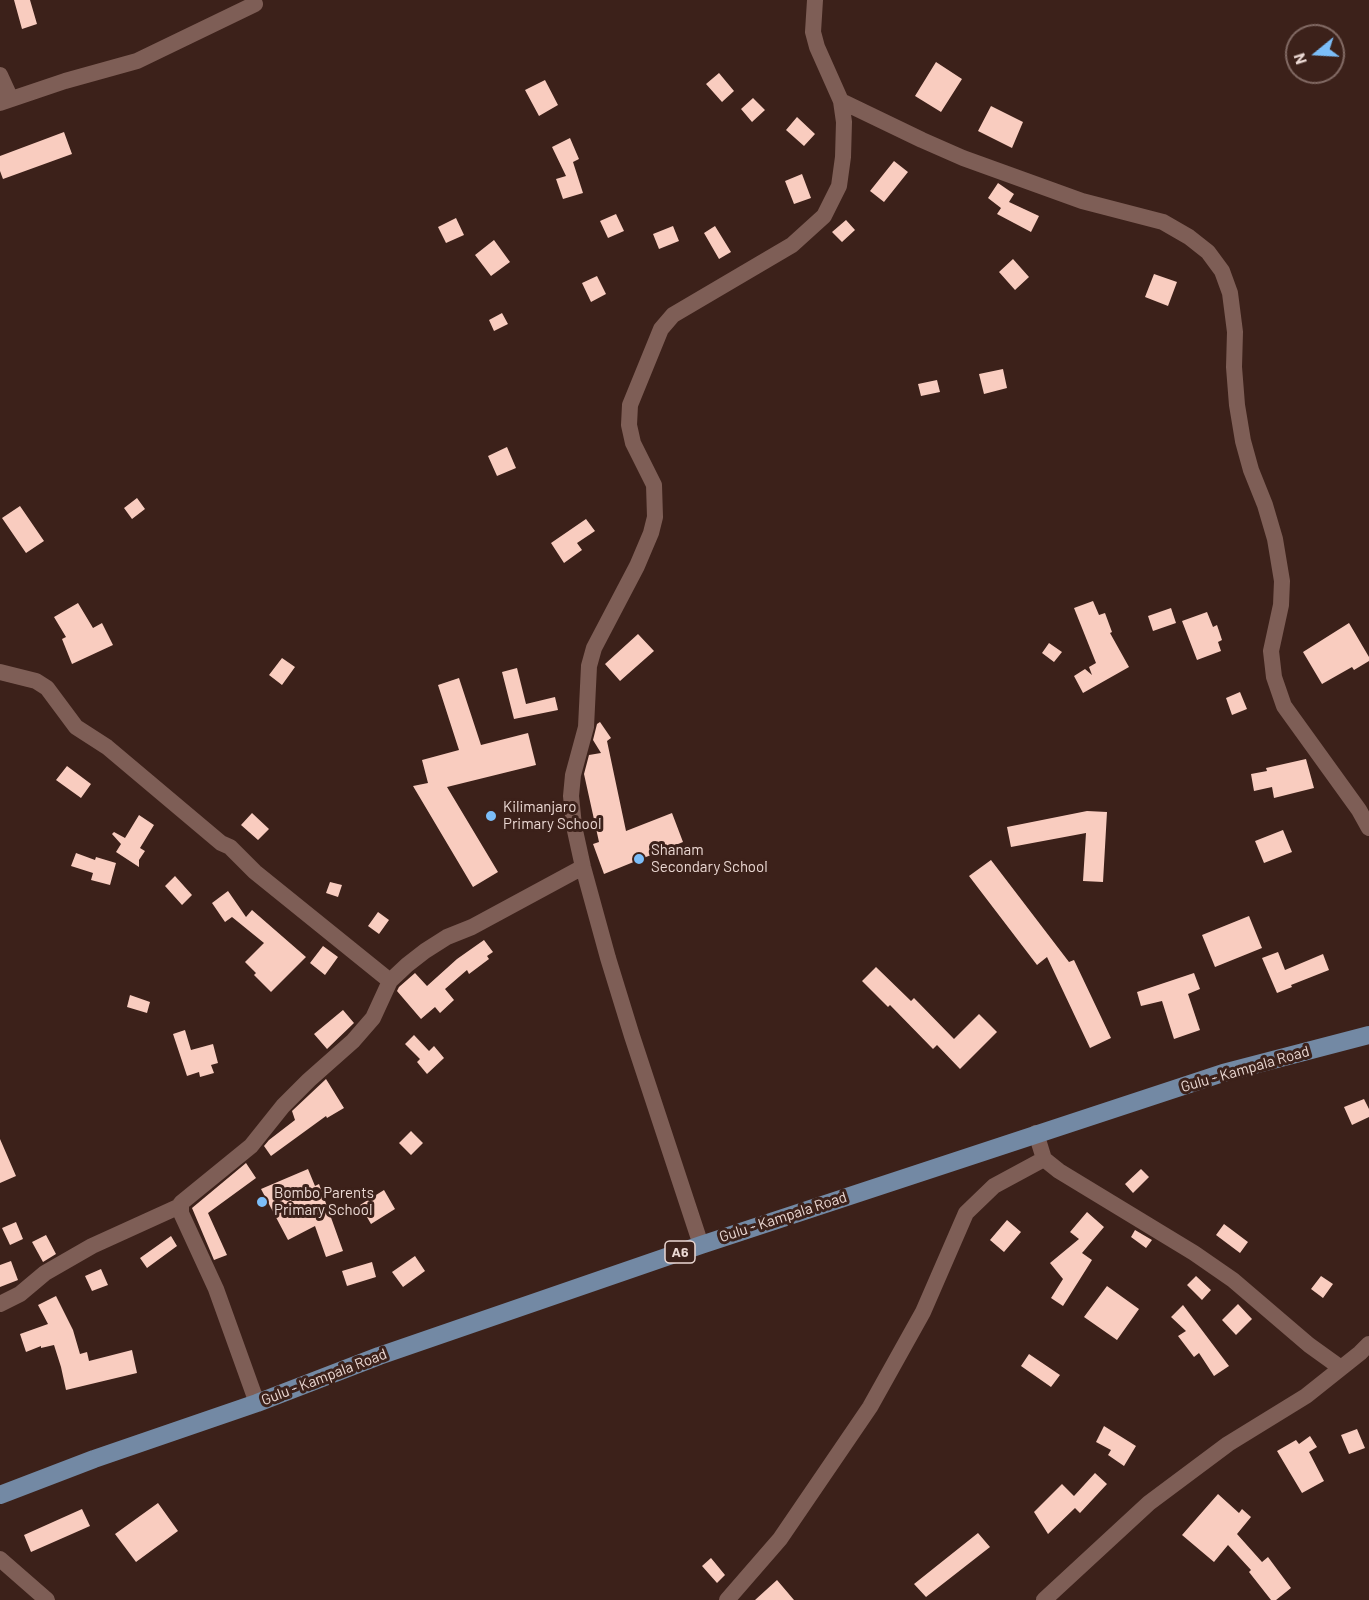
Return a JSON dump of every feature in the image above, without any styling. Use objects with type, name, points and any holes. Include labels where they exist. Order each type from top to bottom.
[{"type":"main road","name":"Gulu - Kampala Road","points":[[0,1495],[379,1356],[700,1245],[1223,1073],[1369,1035]]},
{"type":"street","points":[[700,1245],[632,1036],[583,867],[574,826],[571,796],[573,775],[586,727],[589,666],[594,648],[620,601],[647,544],[655,518],[654,485],[633,443],[629,425],[630,405],[661,329],[673,315],[792,245],[824,216],[839,186],[844,122],[841,101],[813,32],[815,0]]},
{"type":"street","points":[[0,75],[5,101],[137,60],[255,4]]},
{"type":"street","points":[[841,101],[963,158],[1091,203],[1163,222],[1189,237],[1208,252],[1222,271],[1230,293],[1235,332],[1234,367],[1243,441],[1251,470],[1268,513],[1280,559],[1281,605],[1271,651],[1274,677],[1284,706],[1359,810],[1369,828]]},
{"type":"street","points":[[0,672],[36,681],[47,688],[76,727],[107,747],[221,843],[230,847],[255,872],[390,981]]},
{"type":"street","points":[[0,1304],[20,1294],[45,1273],[92,1246],[180,1206],[184,1200],[251,1146],[283,1106],[353,1041],[373,1018],[390,981],[425,951],[583,867]]},
{"type":"street","points":[[1036,1133],[1044,1159],[1059,1171],[1140,1218],[1233,1280],[1309,1345],[1341,1368]]},
{"type":"street","points":[[727,1600],[780,1539],[870,1407],[923,1312],[966,1213],[994,1186],[1044,1159]]},
{"type":"street","points":[[180,1206],[224,1307],[257,1402]]},
{"type":"street","points":[[1044,1600],[1149,1503],[1228,1444],[1306,1396],[1369,1344]]},
{"type":"street","points":[[0,1559],[47,1600]]},
{"type":"building","points":[[14,0],[30,0],[37,24],[22,29]]},
{"type":"building","points":[[936,62],[962,79],[941,112],[915,96]]},
{"type":"building","points":[[719,73],[734,91],[722,102],[706,84]]},
{"type":"building","points":[[545,80],[558,105],[539,116],[525,90]]},
{"type":"building","points":[[753,98],[765,110],[752,122],[741,109]]},
{"type":"building","points":[[991,106],[1023,122],[1012,148],[978,131]]},
{"type":"building","points":[[797,117],[815,134],[804,146],[786,130]]},
{"type":"building","points":[[64,132],[72,154],[3,179],[0,171],[0,156]]},
{"type":"building","points":[[570,138],[579,159],[573,162],[583,193],[563,199],[556,179],[566,176],[552,147]]},
{"type":"building","points":[[894,161],[908,172],[884,202],[870,191]]},
{"type":"building","points":[[802,174],[811,198],[794,204],[785,181]]},
{"type":"building","points":[[998,183],[1014,194],[1009,202],[1039,216],[1031,232],[997,214],[1001,208],[988,198]]},
{"type":"building","points":[[616,214],[624,231],[608,238],[600,221]]},
{"type":"building","points":[[456,218],[464,235],[446,243],[438,227]]},
{"type":"building","points":[[846,220],[855,230],[842,242],[832,232]]},
{"type":"building","points":[[673,226],[679,241],[659,249],[653,234]]},
{"type":"building","points":[[715,226],[731,252],[719,259],[704,233]]},
{"type":"building","points":[[494,240],[510,262],[491,276],[475,255]]},
{"type":"building","points":[[1013,259],[1029,277],[1015,290],[999,272]]},
{"type":"building","points":[[1154,274],[1177,282],[1168,306],[1145,297]]},
{"type":"building","points":[[597,276],[606,294],[591,302],[582,283]]},
{"type":"building","points":[[502,313],[508,324],[494,331],[489,320]]},
{"type":"building","points":[[1003,369],[1007,388],[984,394],[979,374]]},
{"type":"building","points":[[937,380],[940,392],[921,396],[918,384]]},
{"type":"building","points":[[507,447],[516,468],[497,476],[488,456]]},
{"type":"building","points":[[137,498],[145,509],[132,519],[124,508]]},
{"type":"building","points":[[20,506],[44,541],[26,553],[2,518]]},
{"type":"building","points":[[586,519],[595,531],[577,543],[582,550],[564,563],[551,543]]},
{"type":"building","points":[[1093,601],[1099,615],[1105,613],[1112,632],[1110,633],[1129,667],[1083,693],[1074,676],[1085,669],[1092,675],[1089,667],[1096,663],[1074,608]]},
{"type":"building","points":[[78,603],[93,628],[102,623],[113,645],[72,664],[62,639],[66,637],[54,617]]},
{"type":"building","points":[[1171,608],[1176,623],[1153,631],[1148,616]]},
{"type":"building","points":[[1207,612],[1213,627],[1217,625],[1222,640],[1218,642],[1221,651],[1197,660],[1182,621]]},
{"type":"building","points":[[1349,623],[1369,657],[1369,661],[1354,670],[1352,667],[1322,684],[1303,652]]},
{"type":"building","points":[[638,634],[654,651],[620,681],[605,664]]},
{"type":"building","points":[[1049,643],[1062,652],[1054,662],[1042,653]]},
{"type":"building","points":[[282,658],[295,667],[282,685],[269,675]]},
{"type":"building","points":[[517,668],[526,704],[555,697],[558,710],[514,719],[502,672]]},
{"type":"building","points":[[459,678],[481,745],[528,733],[536,765],[447,787],[498,872],[473,887],[413,786],[428,783],[422,760],[459,750],[438,685]]},
{"type":"building","points":[[1240,692],[1247,709],[1232,715],[1226,698]]},
{"type":"building","points":[[600,722],[611,738],[607,741],[626,831],[672,813],[683,842],[604,874],[593,844],[599,842],[584,774],[589,755],[601,753],[593,740],[597,724]]},
{"type":"building","points":[[1306,759],[1314,788],[1274,798],[1272,787],[1254,791],[1251,774],[1267,771],[1266,768]]},
{"type":"building","points":[[67,766],[91,784],[81,798],[56,780]]},
{"type":"building","points":[[1087,811],[1107,812],[1103,882],[1083,881],[1086,833],[1011,847],[1007,827]]},
{"type":"building","points":[[252,813],[269,829],[258,840],[241,825]]},
{"type":"building","points":[[139,815],[154,825],[140,848],[145,851],[139,860],[139,867],[116,852],[121,844],[112,834],[114,832],[125,838]]},
{"type":"building","points":[[1283,830],[1292,852],[1264,863],[1255,841]]},
{"type":"building","points":[[76,853],[95,860],[96,857],[116,863],[110,885],[91,880],[93,873],[71,866]]},
{"type":"building","points":[[991,860],[1069,962],[1074,960],[1111,1038],[1090,1048],[1047,957],[1037,965],[969,876]]},
{"type":"building","points":[[175,876],[192,895],[182,905],[165,886]]},
{"type":"building","points":[[330,882],[342,885],[338,897],[326,893]]},
{"type":"building","points":[[228,891],[246,917],[252,910],[306,957],[271,992],[245,962],[264,943],[232,917],[225,922],[212,903]]},
{"type":"building","points":[[378,912],[389,920],[379,934],[368,926]]},
{"type":"building","points":[[1249,916],[1262,948],[1215,967],[1202,935]]},
{"type":"building","points":[[484,940],[493,952],[487,956],[489,959],[469,974],[467,970],[445,989],[454,1000],[440,1013],[435,1007],[421,1019],[397,991],[399,987],[415,973],[427,986],[457,959]]},
{"type":"building","points":[[323,946],[338,957],[325,975],[310,963]]},
{"type":"building","points":[[1278,952],[1285,970],[1323,954],[1329,970],[1277,993],[1262,958]]},
{"type":"building","points":[[876,967],[911,1001],[914,998],[954,1039],[979,1014],[997,1032],[960,1069],[937,1045],[933,1049],[890,1005],[888,1007],[862,981]]},
{"type":"building","points":[[1194,973],[1200,989],[1188,994],[1200,1030],[1174,1039],[1162,1001],[1141,1006],[1137,992]]},
{"type":"building","points":[[130,995],[150,1002],[147,1013],[127,1007]]},
{"type":"building","points":[[343,1010],[354,1023],[327,1049],[314,1034]]},
{"type":"building","points":[[185,1030],[191,1050],[213,1044],[218,1063],[211,1065],[214,1073],[200,1077],[199,1072],[187,1076],[173,1034]]},
{"type":"building","points":[[414,1035],[429,1051],[434,1046],[444,1058],[427,1074],[417,1062],[420,1059],[405,1044]]},
{"type":"building","points":[[326,1079],[344,1108],[327,1118],[326,1116],[271,1156],[264,1146],[295,1120],[292,1111]]},
{"type":"building","points":[[1364,1099],[1369,1109],[1369,1117],[1352,1125],[1344,1107]]},
{"type":"building","points":[[411,1131],[423,1143],[411,1155],[399,1143]]},
{"type":"building","points":[[0,1139],[16,1176],[0,1183]]},
{"type":"building","points":[[246,1163],[256,1178],[208,1213],[227,1255],[214,1260],[192,1208]]},
{"type":"building","points":[[308,1169],[315,1186],[319,1184],[343,1251],[326,1257],[315,1226],[288,1240],[261,1189]]},
{"type":"building","points":[[1141,1169],[1149,1177],[1133,1193],[1125,1184]]},
{"type":"building","points":[[384,1190],[395,1209],[371,1224],[360,1205]]},
{"type":"building","points":[[1087,1212],[1104,1227],[1082,1253],[1092,1260],[1063,1306],[1051,1298],[1063,1279],[1050,1263],[1079,1239],[1070,1232]]},
{"type":"building","points":[[1007,1220],[1021,1232],[1004,1252],[990,1240]]},
{"type":"building","points":[[16,1222],[23,1239],[10,1245],[2,1228]]},
{"type":"building","points":[[1224,1224],[1248,1242],[1240,1253],[1216,1235]]},
{"type":"building","points":[[1135,1230],[1152,1240],[1146,1248],[1131,1237]]},
{"type":"building","points":[[46,1235],[56,1254],[43,1262],[32,1242]]},
{"type":"building","points":[[171,1236],[177,1246],[147,1268],[140,1258]]},
{"type":"building","points":[[415,1256],[425,1271],[403,1287],[392,1272]]},
{"type":"building","points":[[11,1261],[18,1280],[0,1287],[0,1265]]},
{"type":"building","points":[[372,1262],[376,1277],[347,1286],[342,1271]]},
{"type":"building","points":[[101,1269],[108,1285],[92,1291],[85,1276]]},
{"type":"building","points":[[1196,1276],[1211,1290],[1202,1300],[1187,1285]]},
{"type":"building","points":[[1321,1276],[1333,1284],[1323,1298],[1311,1289]]},
{"type":"building","points":[[1107,1286],[1139,1309],[1117,1340],[1084,1317]]},
{"type":"building","points":[[56,1296],[73,1330],[80,1354],[87,1352],[89,1361],[132,1350],[137,1373],[66,1390],[54,1345],[41,1348],[41,1346],[26,1352],[20,1334],[48,1324],[38,1305]]},
{"type":"building","points":[[1238,1304],[1252,1319],[1236,1335],[1222,1320]]},
{"type":"building","points":[[1183,1305],[1229,1366],[1214,1376],[1199,1353],[1194,1357],[1178,1336],[1186,1331],[1171,1317]]},
{"type":"building","points":[[1029,1354],[1060,1375],[1051,1387],[1021,1366]]},
{"type":"building","points":[[1104,1426],[1136,1446],[1124,1466],[1108,1455],[1111,1450],[1096,1442]]},
{"type":"building","points":[[1357,1429],[1365,1448],[1349,1454],[1341,1435]]},
{"type":"building","points":[[1310,1436],[1317,1447],[1309,1452],[1324,1481],[1302,1493],[1277,1451],[1296,1440],[1299,1444]]},
{"type":"building","points":[[1095,1473],[1107,1484],[1080,1513],[1075,1508],[1048,1534],[1034,1512],[1062,1484],[1074,1496]]},
{"type":"building","points":[[1218,1494],[1239,1513],[1242,1509],[1251,1517],[1237,1534],[1262,1562],[1268,1557],[1291,1588],[1276,1600],[1271,1600],[1249,1572],[1251,1570],[1228,1545],[1214,1562],[1182,1535]]},
{"type":"building","points":[[158,1503],[178,1531],[136,1562],[115,1534]]},
{"type":"building","points":[[82,1509],[90,1526],[31,1552],[24,1535]]},
{"type":"building","points":[[978,1533],[990,1547],[926,1597],[914,1584]]},
{"type":"building","points":[[711,1558],[725,1575],[717,1583],[702,1566]]},
{"type":"building","points":[[777,1580],[794,1600],[755,1600]]},
{"type":"place","name":"Kilimanjaro Primary School","points":[[491,816]]},
{"type":"place","name":"Shanam Secondary School","points":[[639,859]]},
{"type":"place","name":"Bombo Parents Primary School","points":[[262,1202]]}]
